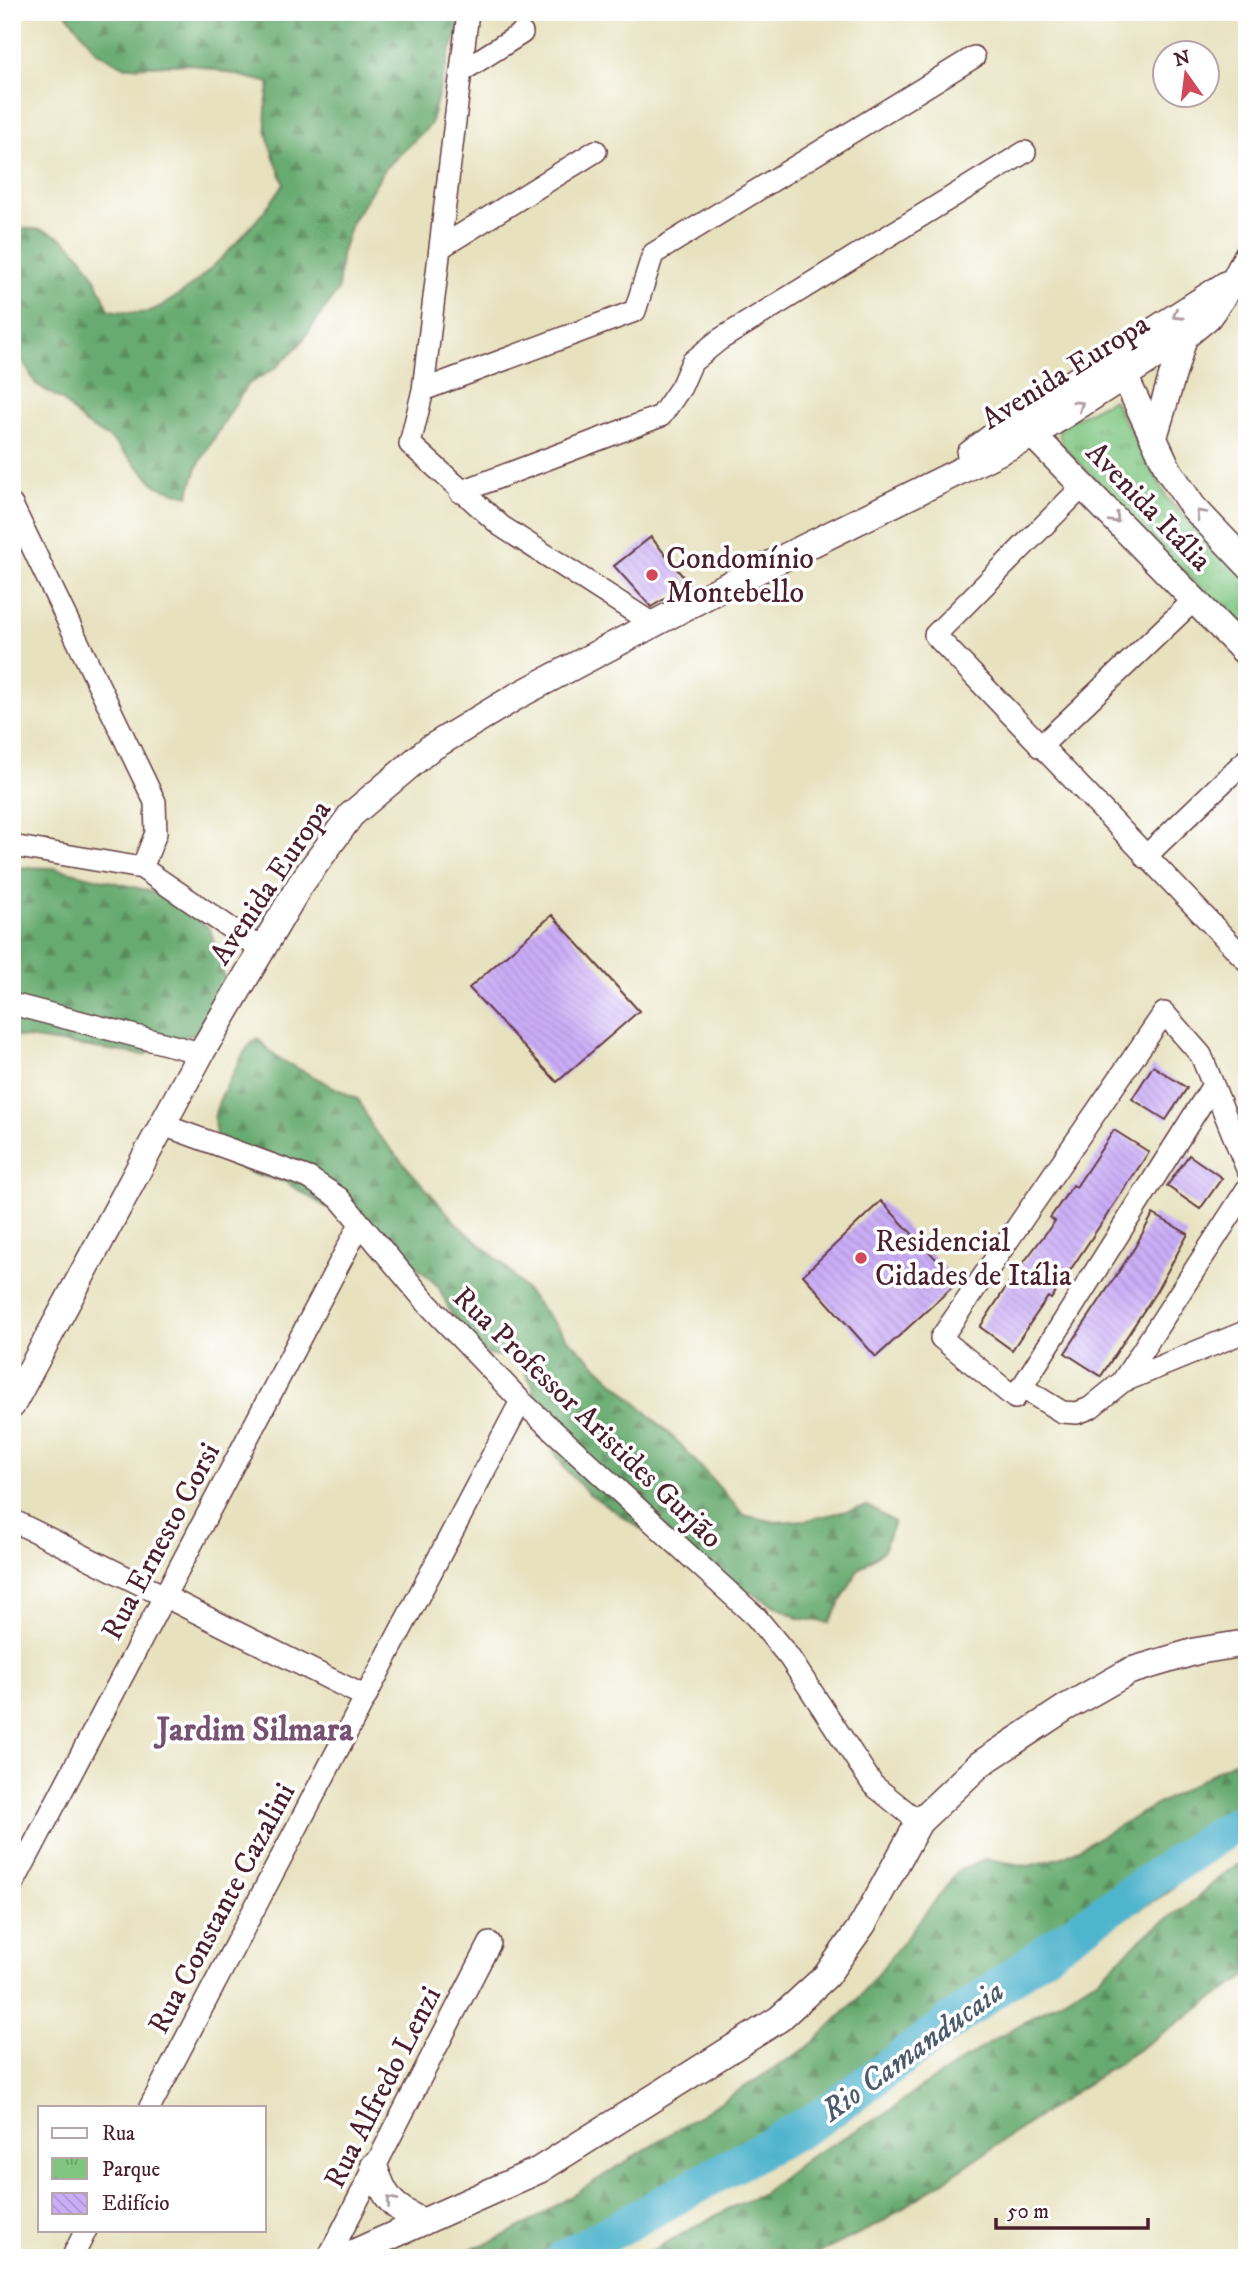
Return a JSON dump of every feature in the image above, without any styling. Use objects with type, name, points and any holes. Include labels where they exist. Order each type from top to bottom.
[{"type":"street","points":[[468,12],[443,246],[424,390],[410,444],[500,526],[653,624]]},
{"type":"street","points":[[462,71],[522,33]]},
{"type":"street","points":[[424,390],[635,311],[653,254],[974,57]]},
{"type":"street","points":[[443,246],[596,151]]},
{"type":"street","points":[[460,492],[661,416],[681,387],[692,362],[719,340],[1025,152]]},
{"type":"street","name":"Avenida Europa","points":[[912,497],[1016,419],[1060,391],[1184,337],[1209,317],[1241,268]]},
{"type":"street","name":"Avenida Europa","points":[[12,1405],[201,1053],[300,885],[351,815],[429,748],[517,696],[653,624],[1033,435],[1241,268]]},
{"type":"street","points":[[1154,437],[1184,337]]},
{"type":"street","name":"Avenida Itália","points":[[1113,370],[1154,437],[1169,471],[1193,507],[1247,564]]},
{"type":"street","points":[[1033,435],[1034,420],[1060,391]]},
{"type":"street","name":"Avenida Itália","points":[[1033,435],[1247,654]]},
{"type":"street","points":[[1083,486],[934,635],[1247,961]]},
{"type":"street","points":[[12,505],[155,802],[156,832],[142,868]]},
{"type":"street","points":[[1040,747],[1194,600]]},
{"type":"street","points":[[1145,857],[1247,759]]},
{"type":"street","points":[[12,846],[142,868],[261,949]]},
{"type":"street","points":[[12,1004],[201,1053]]},
{"type":"street","points":[[1213,1085],[1015,1398],[941,1338],[1164,1013],[1201,1055],[1247,1169]]},
{"type":"street","name":"Rua Professor Aristides Gurjão","points":[[163,1125],[309,1178],[339,1198],[426,1303],[521,1401],[756,1617],[789,1657],[873,1785],[919,1822]]},
{"type":"street","points":[[1122,1382],[1247,1189]]},
{"type":"street","name":"Rua Ernesto Corsi","points":[[12,1886],[360,1224]]},
{"type":"street","points":[[1021,1387],[1062,1412],[1077,1413],[1090,1408],[1122,1382],[1247,1331]]},
{"type":"street","name":"Rua Constante Cazalini","points":[[151,2106],[521,1401]]},
{"type":"street","points":[[12,1520],[366,1697]]},
{"type":"street","points":[[342,2258],[539,2170],[779,2019],[834,1965],[863,1924],[919,1822],[980,1764],[1065,1708],[1130,1671],[1197,1651],[1247,1643]]},
{"type":"street","name":"Rua Alfredo Lenzi","points":[[328,2258],[490,1943]]},
{"type":"street","points":[[374,2166],[383,2191],[397,2209],[423,2222]]},
{"type":"street","points":[[72,2258],[85,2232]]},
{"type":"green space","points":[[65,12],[466,12],[449,55],[430,125],[384,170],[351,224],[341,255],[338,290],[300,344],[277,367],[247,385],[198,465],[188,496],[157,486],[112,440],[85,424],[63,401],[36,384],[12,342],[12,230],[49,232],[63,239],[86,263],[109,310],[143,313],[164,304],[183,292],[223,257],[259,217],[284,183],[267,134],[266,112],[270,83],[191,64],[126,67],[97,52]]},
{"type":"green space","points":[[1113,399],[1169,501],[1247,578],[1247,638],[1063,446],[1057,428]]},
{"type":"green space","points":[[12,867],[54,868],[167,895],[210,929],[226,982],[201,1030],[144,1055],[12,1036]]},
{"type":"green space","points":[[257,1038],[277,1058],[359,1100],[373,1129],[458,1225],[504,1265],[566,1337],[680,1444],[744,1515],[775,1522],[807,1520],[868,1506],[894,1522],[883,1551],[858,1570],[829,1623],[798,1618],[744,1589],[715,1579],[588,1493],[565,1469],[533,1417],[533,1385],[517,1359],[486,1354],[452,1315],[438,1286],[390,1243],[363,1230],[285,1182],[253,1174],[225,1161],[216,1135],[217,1107],[243,1054]]},
{"type":"green space","points":[[1247,1754],[1247,1836],[1216,1851],[1191,1870],[1169,1892],[1140,1909],[1111,1921],[1060,1953],[1001,1978],[976,1997],[908,2063],[856,2095],[807,2136],[752,2166],[692,2183],[611,2229],[539,2258],[444,2258],[494,2241],[530,2222],[808,2047],[856,2001],[960,1869],[987,1859],[1028,1866],[1063,1857]]},
{"type":"green space","points":[[1247,1859],[1247,1976],[881,2223],[809,2258],[638,2258],[730,2208],[759,2196],[809,2157],[890,2111],[915,2091],[994,2040],[1100,1977],[1147,1934],[1197,1898],[1222,1875]]},
{"type":"building","name":"Condomínio Montebello","points":[[651,537],[689,584],[651,607],[614,566]]},
{"type":"building","points":[[552,915],[639,1011],[557,1082],[469,988]]},
{"type":"building","points":[[1153,1066],[1187,1088],[1166,1120],[1132,1099]]},
{"type":"building","points":[[1114,1130],[1149,1152],[1051,1299],[1048,1297],[1012,1350],[980,1327],[1014,1275],[1055,1221],[1050,1218],[1073,1185],[1076,1187]]},
{"type":"building","points":[[1189,1155],[1222,1178],[1200,1209],[1167,1186]]},
{"type":"building","points":[[881,1201],[958,1282],[876,1357],[803,1275]]},
{"type":"building","points":[[1153,1214],[1188,1234],[1156,1292],[1101,1376],[1065,1353],[1135,1247]]},
{"type":"waterway","name":"Rio Camanducaia","points":[[564,2258],[821,2117],[1061,1941],[1230,1827],[1247,1821]]},
{"type":"place","name":"Condomínio Montebello","points":[[652,575]]},
{"type":"place","name":"Residencial Cidades de Itália","points":[[861,1258]]},
{"type":"district","name":"Jardim Silmara","points":[[255,1728]]}]
